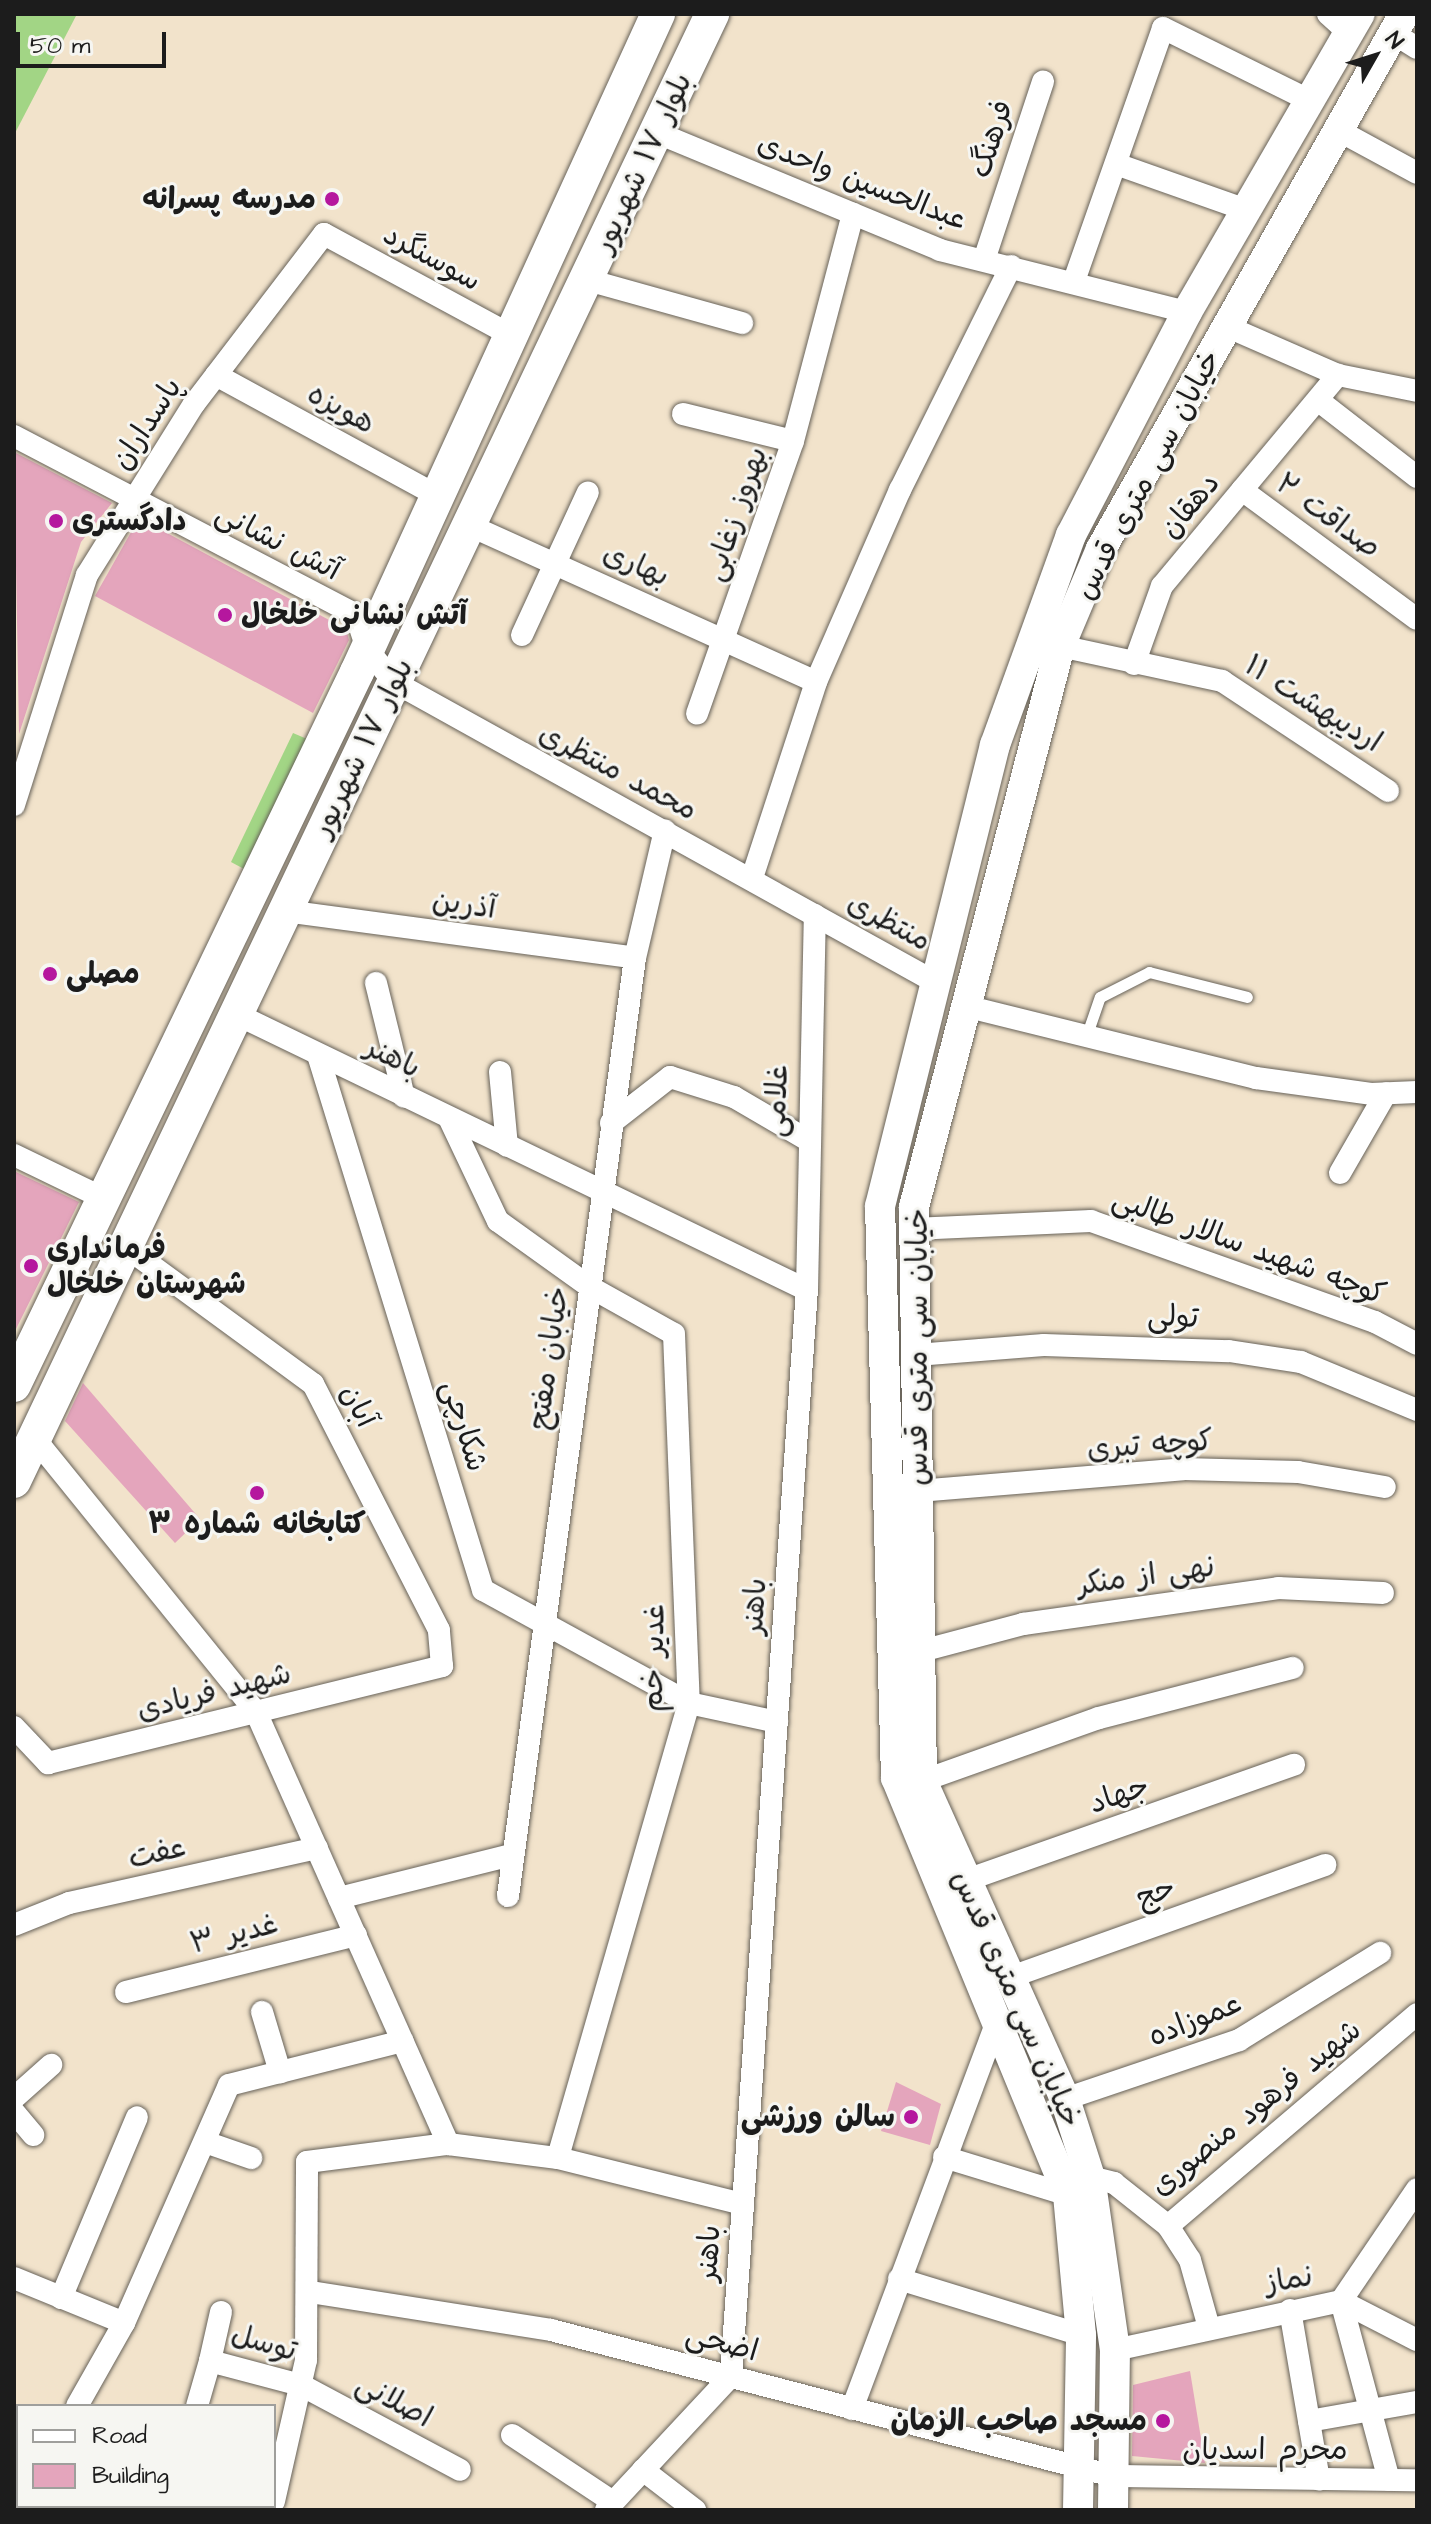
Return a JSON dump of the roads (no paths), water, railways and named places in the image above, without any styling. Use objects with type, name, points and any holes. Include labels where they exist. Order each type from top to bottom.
[{"type":"main road","name":"بلوار ١٧ شهریور","points":[[14,1385],[367,649],[658,14]]},
{"type":"main road","name":"بلوار ١٧ شهریور","points":[[14,1481],[394,682],[473,527],[712,14]]},
{"type":"main road","name":"خیابان سی متری قدس","points":[[1078,2510],[1081,2335],[1079,2186],[997,2022],[896,1778],[880,1206],[995,745],[1071,535],[1187,312],[1309,100],[1346,20]]},
{"type":"main road","name":"خیابان سی متری قدس","points":[[1113,2510],[1115,2350],[1079,2186],[1065,2099],[964,1881],[922,1781],[914,1218],[969,1007],[1030,750],[1060,646],[1101,549],[1228,327],[1336,129],[1405,32]]},
{"type":"main road","points":[[995,745],[1014,727],[1027,728],[1030,750]]},
{"type":"main road","points":[[234,925],[212,994],[217,1002],[233,998],[266,951]]},
{"type":"main road","points":[[105,1194],[119,1180],[136,1179],[145,1209]]},
{"type":"main road","points":[[880,1206],[914,1218]]},
{"type":"street","points":[[1074,281],[1119,165],[1163,28],[1309,100]]},
{"type":"street","name":"فرهنگ","points":[[984,260],[1043,82]]},
{"type":"street","points":[[1336,129],[1417,173]]},
{"type":"street","name":"عبدالحسین واحدی","points":[[658,133],[853,214],[984,260],[1187,312]]},
{"type":"street","points":[[1119,165],[1246,210]]},
{"type":"street","points":[[793,441],[853,214]]},
{"type":"street","name":"سوسنگرد","points":[[324,234],[511,335]]},
{"type":"street","name":"پاسداران","points":[[14,805],[23,745],[87,575],[216,375],[324,234]]},
{"type":"street","points":[[752,878],[816,682],[900,490],[1011,266]]},
{"type":"street","points":[[588,280],[742,323]]},
{"type":"street","points":[[1228,327],[1338,375],[1417,391]]},
{"type":"street","name":"هویزه","points":[[216,375],[438,496]]},
{"type":"street","name":"دهقان","points":[[1134,664],[1162,586],[1338,375]]},
{"type":"street","points":[[1319,401],[1417,477]]},
{"type":"street","name":"بهروز زغابی","points":[[683,414],[793,441],[697,714]]},
{"type":"street","name":"آتش نشانی","points":[[14,436],[133,501],[356,615],[367,649],[394,682]]},
{"type":"street","name":"صداقت ۲","points":[[1242,490],[1417,619]]},
{"type":"street","points":[[522,635],[588,492]]},
{"type":"street","name":"بهاری","points":[[473,527],[725,636],[816,682]]},
{"type":"street","name":"۱۱ اردیبهشت","points":[[1060,646],[1222,681],[1388,791]]},
{"type":"street","name":"محمد منتظری","points":[[394,682],[815,915]]},
{"type":"street","name":"خیابان مفتح","points":[[508,1896],[511,1855],[635,958],[665,830]]},
{"type":"street","name":"آذرین","points":[[285,911],[635,958]]},
{"type":"street","name":"منتظری","points":[[815,915],[935,982]]},
{"type":"street","name":"غلامی","points":[[807,1290],[806,1139],[815,915]]},
{"type":"street","points":[[376,983],[404,1097]]},
{"type":"street","points":[[969,1007],[1256,1078],[1386,1093],[1417,1092]]},
{"type":"street","name":"باهنر","points":[[236,1014],[807,1290],[731,2376]]},
{"type":"street","name":"شکارچی","points":[[318,1055],[483,1590],[689,1703],[777,1722]]},
{"type":"street","points":[[500,1072],[507,1146]]},
{"type":"street","points":[[611,1123],[670,1077],[734,1097],[806,1139]]},
{"type":"street","points":[[1340,1173],[1386,1093]]},
{"type":"street","points":[[449,1118],[498,1221],[590,1287]]},
{"type":"street","points":[[14,1155],[105,1194]]},
{"type":"street","name":"کوچه شهید سالار طالبی","points":[[914,1218],[1091,1221],[1375,1322],[1417,1344]]},
{"type":"street","name":"آبان","points":[[126,1247],[313,1384],[439,1630],[442,1666]]},
{"type":"street","name":"غدیر خم","points":[[558,2158],[689,1703],[674,1334],[590,1287]]},
{"type":"street","name":"تولی","points":[[916,1355],[1044,1345],[1229,1351],[1301,1362],[1417,1410]]},
{"type":"street","points":[[35,1439],[256,1712],[448,2144]]},
{"type":"street","name":"کوچه تبری","points":[[918,1491],[1183,1469],[1298,1472],[1385,1487]]},
{"type":"street","name":"نهی از منکر","points":[[921,1651],[1023,1624],[1278,1588],[1383,1593]]},
{"type":"street","name":"شهید فریادی","points":[[14,1727],[48,1763],[442,1666]]},
{"type":"street","points":[[922,1781],[1099,1718],[1293,1668]]},
{"type":"street","name":"جهاد","points":[[964,1881],[1294,1765]]},
{"type":"street","name":"عفت","points":[[14,1925],[69,1903],[317,1848]]},
{"type":"street","points":[[339,1898],[511,1855]]},
{"type":"street","name":"حج","points":[[1008,1978],[1325,1865]]},
{"type":"street","name":"غدیر ۳","points":[[126,1992],[356,1935]]},
{"type":"street","name":"عموزاده","points":[[1065,2099],[1239,2040],[1380,1953]]},
{"type":"street","points":[[262,2012],[280,2072]]},
{"type":"street","name":"شهید فرهود منصوری","points":[[944,2157],[1079,2186],[1114,2183],[1168,2226],[1417,2014]]},
{"type":"street","points":[[852,2409],[997,2022]]},
{"type":"street","points":[[78,2404],[124,2323],[229,2085],[403,2041]]},
{"type":"street","points":[[14,2098],[51,2065]]},
{"type":"street","points":[[14,2112],[33,2135]]},
{"type":"street","points":[[61,2298],[137,2117]]},
{"type":"street","points":[[205,2142],[251,2158]]},
{"type":"street","points":[[276,2489],[301,2385],[311,2292],[307,2162],[448,2144],[558,2158],[742,2204]]},
{"type":"street","name":"نماز","points":[[1115,2350],[1208,2324],[1341,2301],[1417,2189]]},
{"type":"street","points":[[1168,2226],[1190,2260],[1208,2324]]},
{"type":"street","points":[[14,2278],[124,2323]]},
{"type":"street","points":[[899,2279],[1081,2335]]},
{"type":"street","name":"اضحی","points":[[311,2292],[475,2314],[731,2376],[1113,2476]]},
{"type":"street","points":[[1341,2301],[1417,2340]]},
{"type":"street","points":[[1341,2301],[1389,2480]]},
{"type":"street","points":[[1290,2310],[1319,2480]]},
{"type":"street","name":"توسل","points":[[221,2312],[210,2361],[301,2385]]},
{"type":"street","points":[[198,2404],[210,2361]]},
{"type":"street","points":[[512,2435],[609,2506],[731,2376]]},
{"type":"street","name":"اصلانی","points":[[301,2385],[460,2470]]},
{"type":"street","points":[[1309,2421],[1417,2402]]},
{"type":"street","points":[[643,2470],[695,2510]]},
{"type":"street","name":"محرم اسدیان","points":[[1113,2476],[1417,2480]]},
{"type":"lane","points":[[1087,1034],[1100,997],[1149,972],[1247,997]]},
{"type":"place","name":"مدرسه پسرانه","points":[[332,199]]},
{"type":"place","name":"دادگستری","points":[[56,521]]},
{"type":"place","name":"آتش نشانی خلخال","points":[[225,615]]},
{"type":"place","name":"مصلی","points":[[50,974]]},
{"type":"place","name":"فرمانداری شهرستان خلخال","points":[[31,1266]]},
{"type":"place","name":"کتابخانه شماره ۳","points":[[257,1493]]},
{"type":"place","name":"سالن ورزشی","points":[[911,2117]]},
{"type":"place","name":"مسجد صاحب الزمان","points":[[1163,2421]]}]
